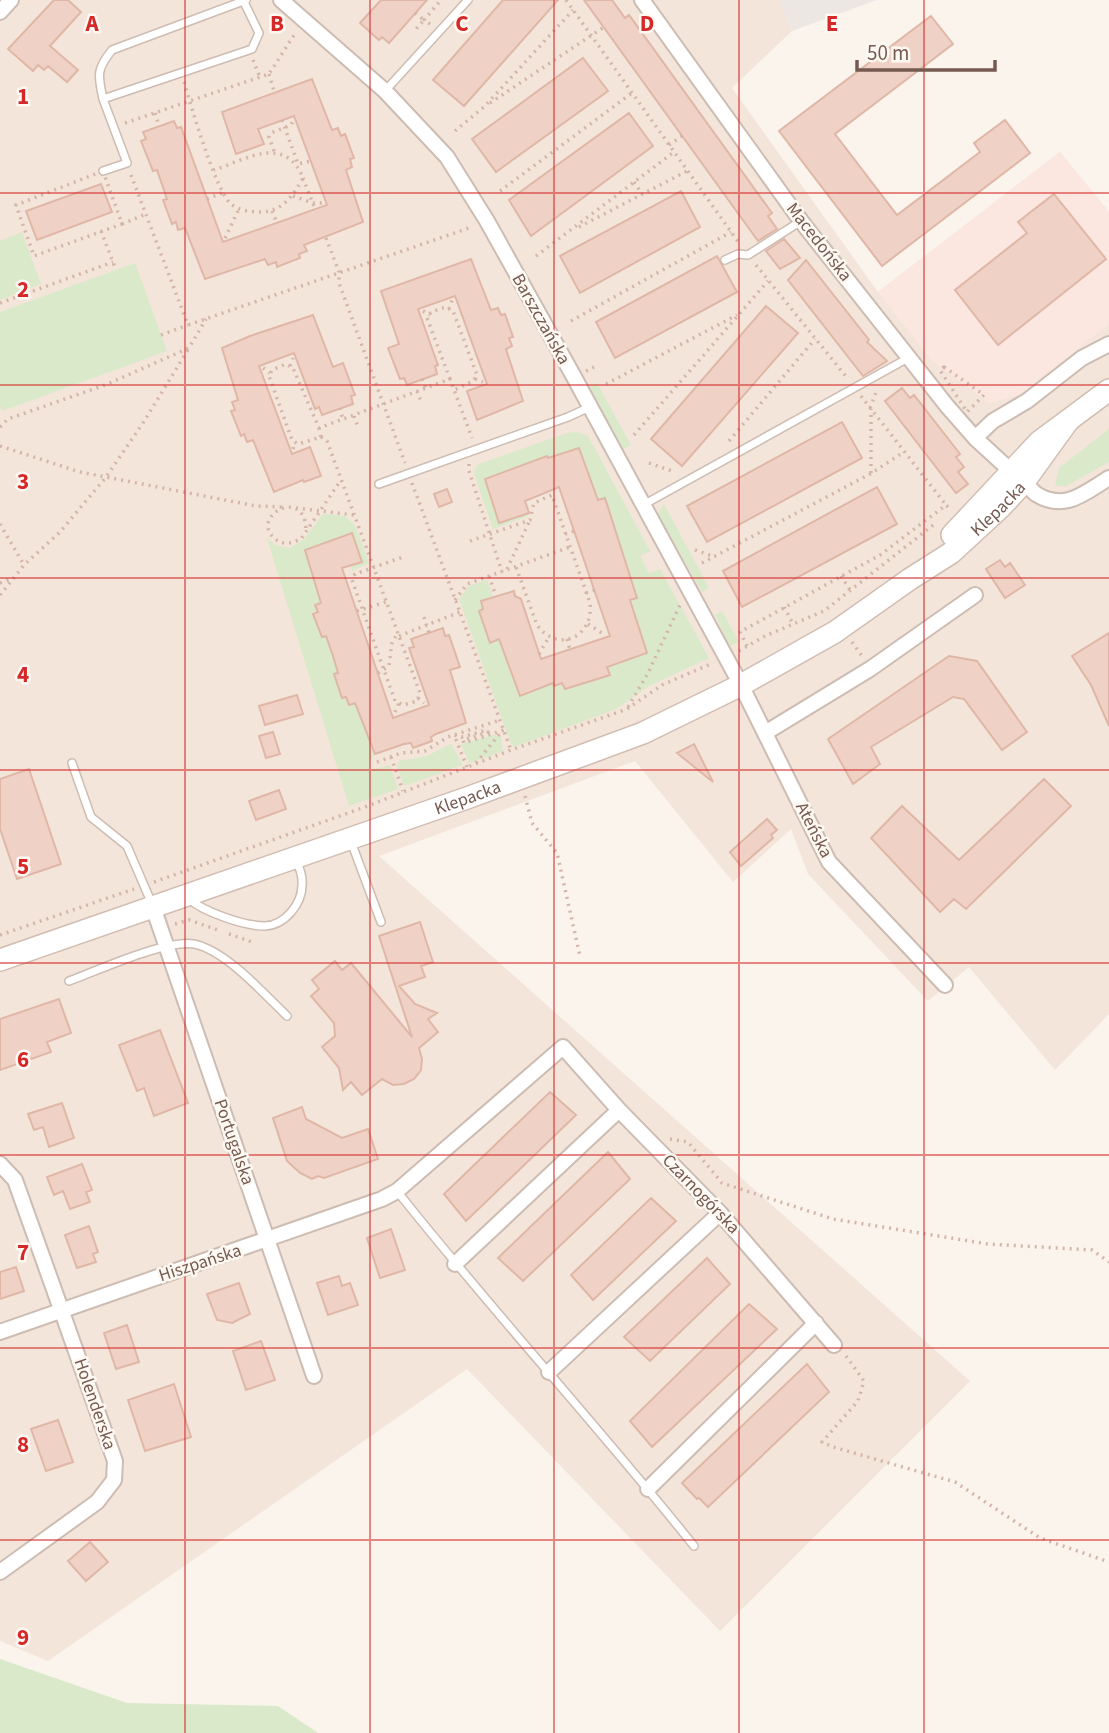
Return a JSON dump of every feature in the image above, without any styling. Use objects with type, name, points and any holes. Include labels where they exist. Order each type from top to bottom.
[{"type":"street","points":[[0,12],[11,0]]},
{"type":"street","name":"Barszczańska","points":[[281,0],[385,91],[447,157],[590,407],[741,685]]},
{"type":"street","name":"Macedońska","points":[[642,0],[802,220],[975,438],[1047,501],[1065,502],[1077,498],[1109,478]]},
{"type":"street","points":[[975,438],[993,421],[1027,401],[1082,358],[1109,344]]},
{"type":"street","name":"Klepacka","points":[[0,960],[350,839],[643,733],[741,685],[835,632],[951,552],[1001,508],[1017,476],[1039,442],[1109,390]]},
{"type":"street","points":[[765,733],[870,668],[975,595]]},
{"type":"street","name":"Ateńska","points":[[741,685],[829,862],[945,985]]},
{"type":"street","name":"Portugalska","points":[[153,907],[314,1376]]},
{"type":"street","name":"Hiszpańska","points":[[0,1332],[268,1241],[382,1199],[397,1191],[563,1047]]},
{"type":"street","name":"Czarnogórska","points":[[563,1047],[619,1110],[720,1213],[834,1345]]},
{"type":"street","points":[[455,1264],[619,1110]]},
{"type":"street","name":"Holenderska","points":[[0,1164],[15,1180],[115,1461],[114,1480],[97,1502],[0,1572]]},
{"type":"street","points":[[549,1372],[720,1213]]},
{"type":"street","points":[[648,1489],[816,1323]]},
{"type":"lane","points":[[385,91],[468,0]]},
{"type":"lane","points":[[103,99],[252,49],[259,33],[245,1],[111,50],[98,74],[103,99],[127,163],[103,171]]},
{"type":"lane","points":[[725,260],[738,254],[748,255],[802,220]]},
{"type":"lane","points":[[642,505],[910,357]]},
{"type":"lane","points":[[379,484],[590,407]]},
{"type":"lane","points":[[72,763],[91,817],[127,846],[153,907]]},
{"type":"lane","points":[[350,839],[382,922]]},
{"type":"lane","points":[[186,896],[198,907],[246,923],[267,926],[292,912],[299,900],[301,871],[295,858]]},
{"type":"lane","points":[[69,981],[166,946],[183,943],[199,945],[230,963],[287,1016]]},
{"type":"lane","points":[[397,1191],[455,1264],[694,1546]]},
{"type":"path","points":[[416,29],[441,0]]},
{"type":"path","points":[[485,106],[573,10]]},
{"type":"path","points":[[415,13],[431,25]]},
{"type":"path","points":[[455,131],[485,106],[604,27]]},
{"type":"path","points":[[113,127],[269,74],[298,30]]},
{"type":"path","points":[[249,51],[260,77]]},
{"type":"path","points":[[181,74],[222,193],[231,204],[239,209],[272,211],[293,196],[303,178]]},
{"type":"path","points":[[269,74],[274,91]]},
{"type":"path","points":[[500,191],[632,93]]},
{"type":"path","points":[[155,113],[159,126]]},
{"type":"path","points":[[282,120],[315,209]]},
{"type":"path","points":[[274,151],[269,137],[271,133],[291,125],[293,121]]},
{"type":"path","points":[[669,145],[682,136]]},
{"type":"path","points":[[214,170],[274,151],[298,164],[311,161]]},
{"type":"path","points":[[536,256],[674,152]]},
{"type":"path","points":[[127,163],[188,326]]},
{"type":"path","points":[[122,224],[103,171],[16,205],[34,256],[122,224],[146,214]]},
{"type":"path","points":[[568,232],[688,171]]},
{"type":"path","points":[[634,182],[642,194]]},
{"type":"path","points":[[207,199],[222,193]]},
{"type":"path","points":[[293,196],[313,203],[322,203]]},
{"type":"path","points":[[225,238],[239,209]]},
{"type":"path","points":[[272,211],[276,223]]},
{"type":"path","points":[[161,335],[486,221]]},
{"type":"path","points":[[101,231],[116,270]]},
{"type":"path","points":[[571,321],[731,232]]},
{"type":"path","points":[[326,237],[408,473],[511,750]]},
{"type":"path","points":[[0,303],[113,262]]},
{"type":"path","points":[[634,435],[769,281]]},
{"type":"path","points":[[449,309],[452,300]]},
{"type":"path","points":[[454,390],[475,379],[477,375],[453,311],[446,307],[431,312],[428,318],[454,390],[477,449],[469,462],[468,471],[504,571]]},
{"type":"path","points":[[423,311],[429,315]]},
{"type":"path","points":[[606,384],[741,313]]},
{"type":"path","points":[[0,595],[24,565],[60,533],[106,477],[143,423],[206,319]]},
{"type":"path","points":[[704,470],[815,339]]},
{"type":"path","points":[[464,342],[471,341]]},
{"type":"path","points":[[0,427],[8,419],[105,385],[189,348]]},
{"type":"path","points":[[290,366],[293,358]]},
{"type":"path","points":[[321,436],[298,444],[292,440],[269,376],[272,370],[286,364],[293,368],[321,436],[327,441],[373,567],[398,634],[419,693],[417,701],[403,705],[395,701],[352,580],[355,574],[373,567],[403,556]]},
{"type":"path","points":[[944,367],[984,395],[967,412],[940,370],[944,367]]},
{"type":"path","points":[[263,368],[270,373]]},
{"type":"path","points":[[422,379],[426,389]]},
{"type":"path","points":[[319,428],[450,379]]},
{"type":"path","points":[[475,379],[483,382]]},
{"type":"path","points":[[417,391],[422,404]]},
{"type":"path","points":[[275,411],[281,408]]},
{"type":"path","points":[[340,408],[343,419]]},
{"type":"path","points":[[871,409],[871,473]]},
{"type":"path","points":[[354,416],[358,427]]},
{"type":"path","points":[[293,449],[296,442]]},
{"type":"path","points":[[0,446],[80,472],[256,506],[354,515]]},
{"type":"path","points":[[702,563],[871,473],[904,452]]},
{"type":"path","points":[[283,507],[273,513],[268,524],[271,535],[279,542],[290,544],[300,539],[341,480]]},
{"type":"path","points":[[504,571],[530,520],[531,502],[558,492]]},
{"type":"path","points":[[516,567],[537,625],[549,637],[566,639],[576,636],[588,624],[591,614],[586,593],[552,495]]},
{"type":"path","points":[[747,646],[740,632],[880,555],[946,505],[951,511]]},
{"type":"path","points":[[294,508],[305,520],[306,528]]},
{"type":"path","points":[[470,541],[530,520]]},
{"type":"path","points":[[0,935],[403,792],[627,709],[662,685],[824,611],[940,520]]},
{"type":"path","points":[[0,524],[24,565]]},
{"type":"path","points":[[565,534],[574,531]]},
{"type":"path","points":[[455,600],[467,584],[570,547]]},
{"type":"path","points":[[695,550],[715,556]]},
{"type":"path","points":[[347,571],[354,577]]},
{"type":"path","points":[[489,576],[496,596]]},
{"type":"path","points":[[841,576],[850,590]]},
{"type":"path","points":[[0,583],[13,579]]},
{"type":"path","points":[[586,593],[595,590]]},
{"type":"path","points":[[627,709],[648,673],[681,601]]},
{"type":"path","points":[[357,611],[386,602]]},
{"type":"path","points":[[784,607],[793,624]]},
{"type":"path","points":[[378,673],[389,666],[392,642],[398,634],[460,612]]},
{"type":"path","points":[[424,617],[429,633]]},
{"type":"path","points":[[588,624],[605,635]]},
{"type":"path","points":[[539,654],[549,637]]},
{"type":"path","points":[[566,639],[570,650]]},
{"type":"path","points":[[418,698],[424,703]]},
{"type":"path","points":[[395,712],[399,703]]},
{"type":"path","points":[[377,762],[401,753],[425,751],[454,735],[500,720]]},
{"type":"path","points":[[454,735],[462,737],[488,730],[463,740],[464,743],[504,730]]},
{"type":"path","points":[[476,764],[504,730]]},
{"type":"path","points":[[454,735],[467,767]]},
{"type":"path","points":[[391,757],[403,792]]},
{"type":"path","points":[[524,790],[532,823],[557,853],[580,956]]},
{"type":"path","points":[[644,1135],[688,1142],[722,1183],[833,1219],[988,1244],[1092,1250],[1109,1262]]},
{"type":"path","points":[[834,1345],[844,1353],[864,1381],[858,1401],[822,1441],[833,1447],[955,1482],[1040,1538],[1109,1562]]},
{"type":"shaded area","points":[[0,0],[779,0],[792,31],[732,88],[878,292],[1060,152],[1109,212],[1109,1014],[1055,1070],[969,967],[928,1001],[808,874],[791,829],[733,882],[635,761],[379,856],[970,1381],[720,1631],[467,1369],[48,1661],[0,1641]]},
{"type":"shaded area","points":[[779,0],[877,0],[792,31]]},
{"type":"shaded area","points":[[1060,152],[1109,212],[1109,324],[1019,395],[989,403],[932,361],[878,292]]},
{"type":"green space","points":[[22,232],[41,284],[0,300],[0,241]]},
{"type":"green space","points":[[135,263],[167,351],[2,411],[0,312]]},
{"type":"green space","points":[[597,383],[631,445],[623,449],[589,387]]},
{"type":"green space","points":[[1109,429],[1109,462],[1066,486],[1055,484],[1059,468]]},
{"type":"green space","points":[[577,432],[588,436],[650,551],[640,556],[649,573],[660,569],[709,658],[649,686],[616,709],[514,747],[459,599],[469,586],[487,580],[493,597],[481,601],[483,609],[479,612],[490,643],[499,639],[520,696],[553,683],[554,686],[562,683],[565,689],[610,676],[607,667],[621,663],[637,621],[605,498],[598,500],[579,448],[516,467],[495,511],[499,523],[529,513],[528,516],[493,529],[474,474],[479,464],[567,433]]},
{"type":"green space","points":[[664,504],[709,588],[702,592],[658,514]]},
{"type":"green space","points":[[323,514],[345,516],[355,526],[369,563],[352,571],[351,566],[361,561],[351,533],[335,538],[314,581],[321,603],[315,605],[318,612],[314,614],[322,637],[326,636],[329,644],[335,642],[346,697],[355,703],[375,754],[369,763],[370,770],[390,765],[398,789],[349,806],[267,538],[275,545],[290,548],[303,540]]},
{"type":"green space","points":[[722,611],[739,642],[730,646],[715,615]]},
{"type":"green space","points":[[493,735],[501,737],[503,751],[469,763],[461,744]]},
{"type":"green space","points":[[451,744],[463,765],[404,786],[397,766],[399,761],[427,756]]},
{"type":"green space","points":[[0,1659],[127,1703],[278,1706],[318,1733],[0,1733]]},
{"type":"building","points":[[54,0],[68,0],[81,12],[50,46],[78,70],[67,82],[48,66],[44,70],[38,65],[33,71],[8,49]]},
{"type":"building","points":[[381,0],[427,0],[389,43],[382,37],[379,40],[360,23]]},
{"type":"building","points":[[503,0],[558,0],[464,106],[433,80]]},
{"type":"building","points":[[584,0],[612,0],[625,18],[629,15],[772,213],[768,216],[777,229],[758,241]]},
{"type":"building","points":[[931,16],[953,44],[835,134],[897,215],[980,152],[974,143],[1005,120],[1030,153],[882,266],[779,131]]},
{"type":"building","points":[[583,58],[608,91],[496,172],[472,139]]},
{"type":"building","points":[[312,79],[332,130],[338,128],[341,136],[345,134],[354,158],[350,159],[352,167],[346,170],[363,222],[304,245],[307,251],[299,254],[300,258],[277,267],[276,262],[268,265],[265,259],[205,279],[185,228],[178,230],[176,222],[172,224],[163,200],[167,199],[157,170],[153,171],[141,141],[146,139],[143,132],[174,121],[177,128],[181,127],[223,242],[327,205],[294,116],[258,129],[264,144],[236,154],[222,112]]},
{"type":"building","points":[[629,113],[653,146],[531,236],[509,200]]},
{"type":"building","points":[[101,184],[112,212],[37,240],[26,211]]},
{"type":"building","points":[[681,191],[700,227],[580,293],[560,256]]},
{"type":"building","points":[[1054,194],[1106,259],[998,345],[955,290],[1027,233],[1018,222]]},
{"type":"building","points":[[784,239],[800,258],[780,269],[766,251]]},
{"type":"building","points":[[717,256],[737,292],[615,358],[596,322]]},
{"type":"building","points":[[471,259],[491,310],[498,308],[501,315],[505,314],[513,337],[509,338],[512,346],[506,349],[523,401],[477,420],[467,391],[487,384],[455,296],[418,309],[438,365],[435,366],[437,374],[407,385],[404,378],[400,379],[388,348],[399,344],[381,291]]},
{"type":"building","points":[[806,260],[869,340],[867,342],[887,361],[863,376],[788,280]]},
{"type":"building","points":[[766,306],[798,333],[682,466],[651,439]]},
{"type":"building","points":[[313,315],[333,367],[343,363],[355,395],[351,396],[353,404],[322,415],[319,407],[315,409],[294,353],[259,366],[292,454],[310,447],[321,476],[274,492],[253,440],[247,442],[244,434],[241,436],[231,411],[235,410],[232,402],[238,400],[222,348]]},
{"type":"building","points":[[902,388],[910,398],[914,395],[960,454],[956,457],[964,467],[958,472],[968,484],[956,493],[885,401]]},
{"type":"building","points":[[842,422],[862,458],[707,542],[687,506]]},
{"type":"building","points":[[579,448],[598,500],[605,498],[637,598],[630,600],[647,653],[607,667],[610,675],[565,689],[562,683],[554,686],[553,683],[520,696],[499,639],[490,643],[479,611],[483,609],[481,601],[514,591],[515,596],[521,599],[541,659],[610,636],[559,487],[525,501],[529,513],[499,523],[485,479],[547,456],[548,458]]},
{"type":"building","points":[[877,487],[897,524],[742,607],[723,571]]},
{"type":"building","points":[[447,489],[452,502],[439,507],[434,494]]},
{"type":"building","points":[[352,533],[362,562],[342,568],[393,718],[429,705],[409,648],[414,647],[411,639],[443,628],[445,636],[449,635],[460,667],[450,670],[466,723],[436,734],[431,737],[432,741],[413,748],[411,743],[404,744],[375,754],[355,703],[349,705],[346,697],[342,698],[334,674],[338,673],[333,656],[326,636],[322,637],[313,614],[318,612],[315,605],[321,603],[305,550]]},
{"type":"building","points":[[1000,560],[1005,567],[1010,563],[1025,585],[1005,598],[986,569]]},
{"type":"building","points":[[1109,633],[1109,726],[1091,685],[1072,656]]},
{"type":"building","points":[[949,656],[977,661],[1027,732],[1002,750],[964,699],[953,697],[871,747],[880,764],[853,784],[828,739]]},
{"type":"building","points":[[297,695],[303,714],[265,725],[259,706]]},
{"type":"building","points":[[273,732],[280,754],[266,758],[259,736]]},
{"type":"building","points":[[694,744],[713,782],[677,753]]},
{"type":"building","points":[[29,769],[61,864],[17,879],[0,829],[0,779]]},
{"type":"building","points":[[1044,779],[1071,806],[966,909],[954,899],[940,912],[871,838],[902,806],[959,860]]},
{"type":"building","points":[[279,790],[286,809],[256,820],[249,801]]},
{"type":"building","points":[[767,819],[777,830],[771,835],[773,838],[741,866],[730,852]]},
{"type":"building","points":[[420,922],[433,962],[421,966],[425,977],[399,986],[415,1004],[437,1013],[428,1019],[438,1032],[419,1048],[421,1070],[414,1079],[404,1084],[393,1085],[382,1079],[362,1095],[351,1082],[343,1090],[339,1068],[322,1047],[335,1036],[334,1023],[311,996],[319,989],[312,980],[335,961],[342,970],[351,963],[412,1037],[379,936]]},
{"type":"building","points":[[59,999],[71,1033],[47,1042],[51,1052],[0,1070],[0,1019]]},
{"type":"building","points":[[160,1030],[188,1103],[154,1116],[144,1088],[137,1091],[119,1045]]},
{"type":"building","points":[[550,1092],[576,1115],[466,1221],[444,1194]]},
{"type":"building","points":[[62,1103],[74,1138],[49,1147],[43,1127],[34,1130],[28,1114]]},
{"type":"building","points":[[302,1107],[306,1119],[342,1138],[368,1129],[378,1159],[324,1178],[318,1176],[312,1179],[300,1173],[287,1161],[273,1118]]},
{"type":"building","points":[[608,1152],[630,1179],[523,1281],[498,1258]]},
{"type":"building","points":[[82,1164],[92,1190],[86,1192],[90,1202],[70,1209],[63,1191],[54,1195],[47,1177]]},
{"type":"building","points":[[651,1198],[676,1221],[593,1300],[571,1275]]},
{"type":"building","points":[[89,1226],[98,1252],[93,1254],[96,1262],[77,1268],[65,1235]]},
{"type":"building","points":[[391,1229],[405,1270],[380,1278],[367,1238]]},
{"type":"building","points":[[707,1258],[730,1284],[650,1361],[624,1337]]},
{"type":"building","points":[[16,1267],[24,1291],[0,1299],[0,1272]]},
{"type":"building","points":[[339,1276],[342,1286],[350,1283],[358,1305],[328,1315],[317,1283]]},
{"type":"building","points":[[239,1283],[250,1314],[232,1323],[217,1320],[207,1294]]},
{"type":"building","points":[[749,1304],[777,1329],[652,1447],[630,1421]]},
{"type":"building","points":[[127,1325],[139,1362],[116,1369],[104,1333]]},
{"type":"building","points":[[261,1341],[275,1380],[246,1390],[233,1351]]},
{"type":"building","points":[[807,1364],[829,1392],[708,1507],[697,1499],[682,1483]]},
{"type":"building","points":[[174,1384],[191,1437],[145,1451],[128,1400]]},
{"type":"building","points":[[58,1420],[73,1462],[46,1471],[31,1429]]},
{"type":"building","points":[[90,1542],[108,1562],[86,1581],[68,1561]]}]
